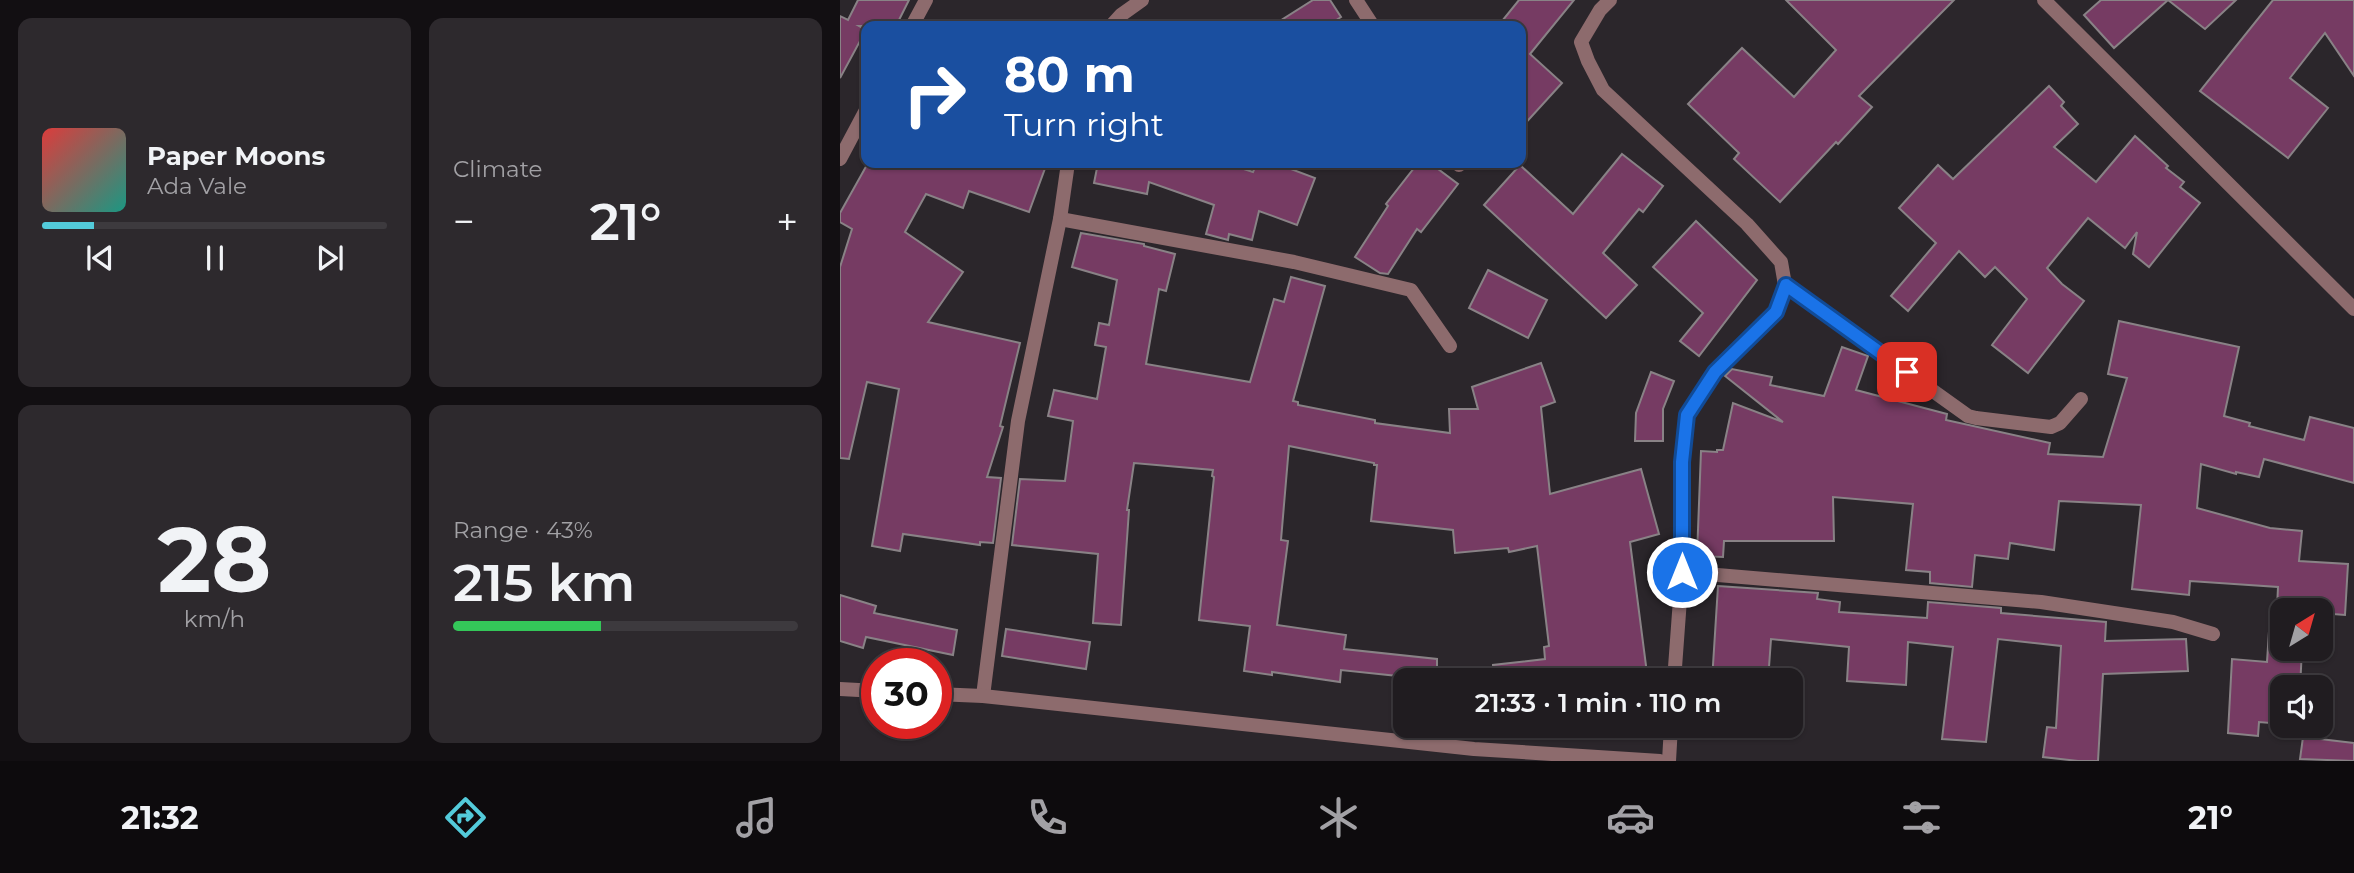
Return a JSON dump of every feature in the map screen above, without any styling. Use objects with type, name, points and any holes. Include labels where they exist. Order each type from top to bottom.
[{"type":"street","points":[[915,21],[926,0]]},
{"type":"street","points":[[1116,21],[1142,0]]},
{"type":"street","points":[[1356,0],[1370,21]]},
{"type":"street","points":[[1610,0],[1600,10],[1581,42],[1603,90],[1747,224],[1781,262],[1786,285],[1776,312],[1715,372],[1687,415],[1682,462],[1682,572],[1676,668]]},
{"type":"street","points":[[2044,0],[2354,309]]},
{"type":"street","points":[[840,159],[861,119]]},
{"type":"street","points":[[983,696],[1018,421],[1060,219],[1067,168]]},
{"type":"street","points":[[1060,219],[1294,262],[1411,290],[1450,346]]},
{"type":"street","points":[[1786,285],[1968,416],[2051,426],[2060,423],[2081,399]]},
{"type":"street","points":[[1682,572],[2040,602],[2173,622],[2213,634]]},
{"type":"street","points":[[840,689],[861,690]]},
{"type":"street","points":[[952,695],[1474,749],[1660,761]]},
{"type":"street","points":[[1669,761],[1670,738]]},
{"type":"building","points":[[858,0],[909,0],[898,21],[861,21],[861,39],[840,78],[840,16],[848,20]]},
{"type":"building","points":[[1313,0],[1330,0],[1341,17],[1335,21],[1280,21]]},
{"type":"building","points":[[1519,0],[1574,0],[1530,54],[1562,83],[1526,123],[1526,21],[1502,21]]},
{"type":"building","points":[[1786,0],[1954,0],[1859,96],[1872,107],[1780,202],[1734,159],[1739,153],[1688,104],[1742,48],[1794,97],[1836,50]]},
{"type":"building","points":[[2101,0],[2168,0],[2114,48],[2084,15]]},
{"type":"building","points":[[2168,0],[2236,0],[2205,29]]},
{"type":"building","points":[[2273,0],[2354,0],[2354,76],[2325,33],[2290,78],[2328,108],[2288,158],[2200,91]]},
{"type":"building","points":[[2049,86],[2064,102],[2061,106],[2078,124],[2054,147],[2096,182],[2135,136],[2168,166],[2166,168],[2184,182],[2180,187],[2200,203],[2149,267],[2133,254],[2137,232],[2125,248],[2088,218],[2047,268],[2084,301],[2028,373],[1992,345],[2027,299],[1995,267],[1985,277],[1959,251],[1908,311],[1891,296],[1936,243],[1899,208],[1938,165],[1953,179]]},
{"type":"building","points":[[1622,154],[1663,186],[1643,212],[1639,209],[1603,253],[1637,285],[1606,318],[1484,205],[1517,168],[1523,168],[1573,214]]},
{"type":"building","points":[[865,168],[1045,168],[1029,212],[969,191],[963,208],[926,194],[905,232],[963,272],[928,322],[1020,343],[1000,426],[1003,427],[987,477],[1001,478],[993,543],[980,542],[980,545],[903,534],[900,551],[872,546],[899,389],[867,382],[849,459],[840,458],[840,267],[852,229],[840,222],[840,213]]},
{"type":"building","points":[[1097,168],[1241,168],[1253,172],[1255,168],[1288,168],[1315,178],[1297,225],[1259,211],[1252,240],[1229,234],[1228,240],[1206,234],[1214,205],[1149,182],[1147,194],[1094,183]]},
{"type":"building","points":[[1414,168],[1437,168],[1458,184],[1421,232],[1417,229],[1388,274],[1380,273],[1355,257],[1388,206],[1386,204]]},
{"type":"building","points":[[1696,221],[1757,280],[1699,356],[1680,341],[1703,313],[1653,267]]},
{"type":"building","points":[[1081,233],[1144,244],[1175,254],[1166,291],[1159,289],[1146,364],[1250,382],[1274,299],[1284,302],[1291,277],[1325,286],[1293,401],[1298,402],[1298,405],[1375,420],[1375,423],[1450,433],[1449,409],[1478,409],[1472,387],[1541,363],[1555,402],[1541,407],[1550,494],[1641,469],[1659,534],[1630,542],[1646,668],[1493,668],[1493,665],[1545,659],[1544,647],[1549,646],[1537,546],[1509,552],[1508,548],[1455,553],[1453,530],[1371,521],[1377,465],[1289,446],[1281,540],[1288,541],[1277,625],[1346,635],[1344,649],[1437,659],[1437,668],[1393,668],[1393,676],[1341,670],[1340,682],[1272,672],[1272,675],[1244,671],[1250,626],[1199,620],[1213,470],[1134,463],[1127,510],[1121,625],[1093,623],[1098,554],[1012,545],[1020,479],[1065,481],[1073,421],[1048,416],[1054,390],[1097,399],[1106,347],[1095,345],[1099,323],[1109,325],[1117,280],[1072,267]]},
{"type":"building","points":[[1488,270],[1547,300],[1528,338],[1469,308]]},
{"type":"building","points":[[2119,321],[2239,347],[2224,416],[2250,423],[2249,426],[2304,440],[2310,417],[2354,428],[2354,483],[2264,459],[2259,477],[2236,474],[2201,464],[2197,508],[2270,528],[2302,531],[2299,561],[2348,564],[2345,615],[2333,614],[2333,598],[2277,598],[2278,587],[2190,581],[2189,595],[2132,589],[2141,505],[2059,501],[2054,550],[2010,543],[2008,559],[1975,555],[1972,587],[1930,583],[1930,572],[1906,570],[1913,504],[1833,497],[1834,541],[1724,541],[1723,557],[1697,556],[1701,451],[1723,450],[1733,403],[1783,422],[1725,376],[1732,369],[1772,377],[1770,385],[1824,396],[1842,347],[1868,356],[1856,390],[1947,414],[1946,420],[2050,443],[2048,454],[2103,457],[2127,378],[2108,374]]},
{"type":"building","points":[[1651,372],[1674,381],[1663,409],[1663,441],[1635,441],[1636,413]]},
{"type":"building","points":[[1718,586],[1818,593],[1817,599],[1840,602],[1839,612],[1927,618],[1928,602],[2001,608],[2001,613],[2106,622],[2105,641],[2186,639],[2188,671],[2103,674],[2098,761],[2078,761],[2043,757],[2047,727],[2056,728],[2061,646],[1998,639],[1986,742],[1942,739],[1953,647],[1908,642],[1906,685],[1847,681],[1849,647],[1771,639],[1769,668],[1713,668]]},
{"type":"building","points":[[840,595],[876,606],[874,613],[957,630],[953,655],[952,648],[919,648],[866,637],[863,648],[840,641]]},
{"type":"building","points":[[1006,629],[1090,642],[1086,669],[1002,656]]},
{"type":"building","points":[[2269,631],[2270,662],[2301,662],[2301,675],[2270,675],[2270,723],[2259,722],[2258,736],[2228,733],[2232,659],[2267,662]]},
{"type":"building","points":[[2303,738],[2354,743],[2354,761],[2300,759]]},
{"type":"route","points":[[1682,572],[1682,462],[1687,415],[1715,372],[1776,312],[1786,285],[1907,372]]}]
